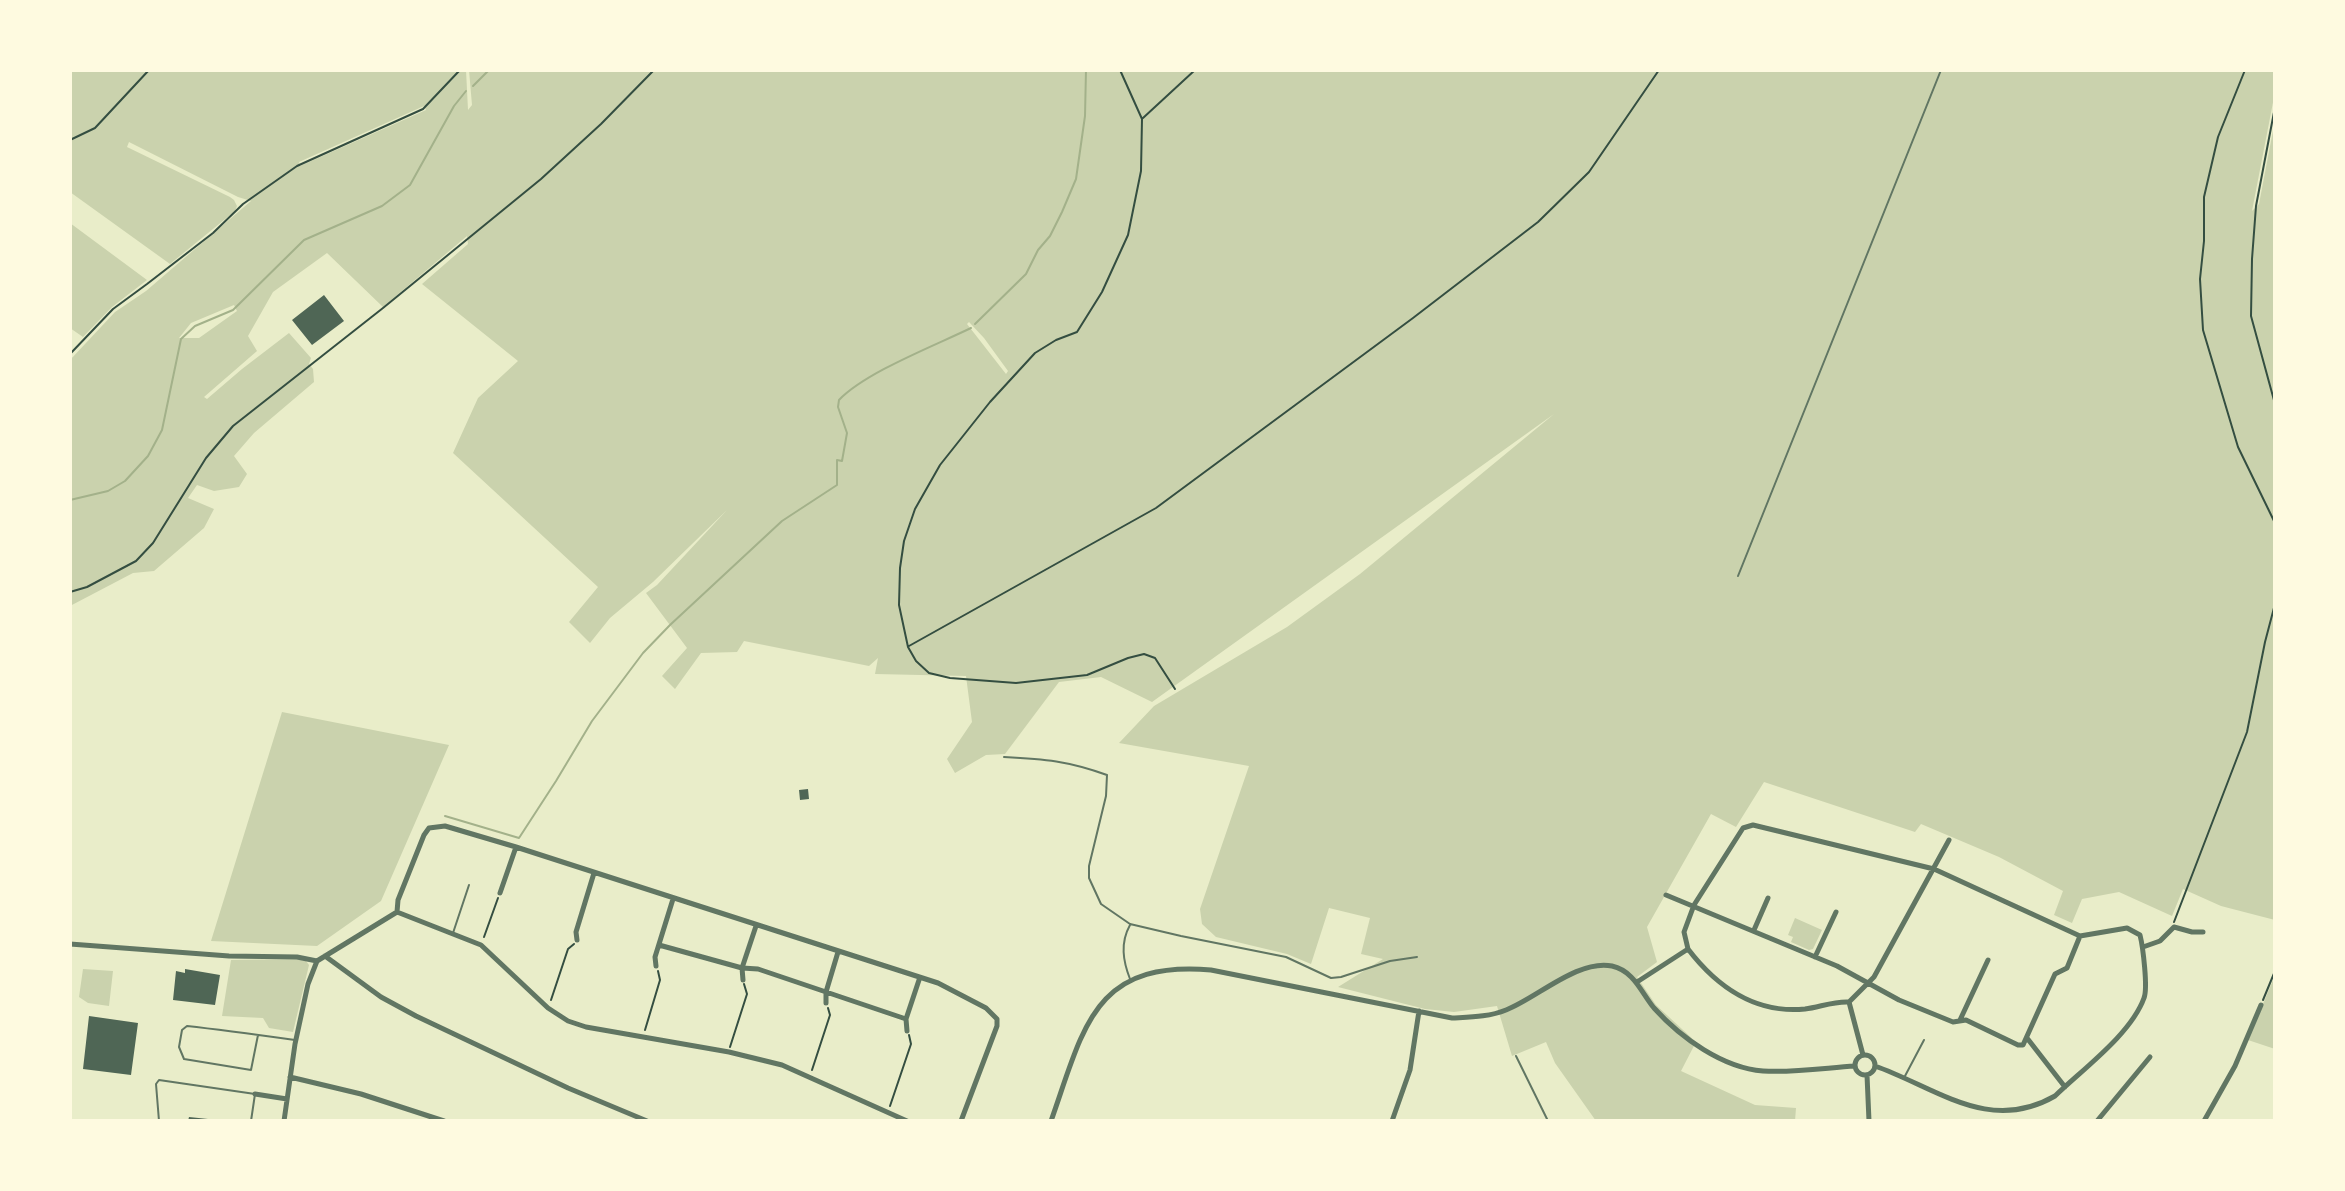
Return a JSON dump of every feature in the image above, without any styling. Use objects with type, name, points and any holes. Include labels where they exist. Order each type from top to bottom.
[{"type":"street","points":[[1875,1066],[1973,1108],[2016,1112],[2042,1104],[2065,1087],[2129,1027],[2146,995],[2140,935],[2127,928],[2080,936],[1934,869],[1753,825],[1743,828],[1694,905],[1684,932],[1688,949],[1708,974],[1725,987],[1759,1004],[1803,1009],[1849,1002],[1870,983],[1934,869],[1949,840]]},
{"type":"street","points":[[397,912],[398,900],[424,835],[429,828],[445,826],[938,983],[986,1008],[997,1019],[961,1121]]},
{"type":"street","points":[[500,893],[516,847]]},
{"type":"street","points":[[577,940],[576,932],[594,873]]},
{"type":"street","points":[[1666,895],[1837,966],[1899,1000],[1953,1022],[1966,1020],[2018,1045],[2023,1045],[2027,1038],[2055,974],[2067,968],[2080,936]]},
{"type":"street","points":[[1754,930],[1768,898]]},
{"type":"street","points":[[656,966],[655,957],[673,899]]},
{"type":"street","points":[[397,912],[481,945],[548,1008],[568,1021],[782,1065],[907,1121]]},
{"type":"street","points":[[284,1121],[296,1040],[308,984],[317,961],[397,912]]},
{"type":"street","points":[[1815,957],[1836,912]]},
{"type":"street","points":[[743,980],[742,968],[756,926]]},
{"type":"street","points":[[2143,947],[2160,941],[2174,927],[2203,932]]},
{"type":"street","points":[[70,944],[229,956],[297,957],[317,961]]},
{"type":"street","points":[[659,945],[742,968],[758,969],[906,1019]]},
{"type":"street","points":[[1637,982],[1688,949]]},
{"type":"street","points":[[826,1003],[826,992],[838,952]]},
{"type":"street","points":[[325,956],[381,997],[416,1016],[568,1088],[647,1121]]},
{"type":"street","points":[[1959,1021],[1988,960]]},
{"type":"street","points":[[1051,1121],[1089,1019],[1114,990],[1130,979],[1166,969],[1211,970],[1452,1018],[1505,1011],[1581,970],[1613,966],[1631,976],[1654,1007],[1674,1026],[1701,1047],[1731,1063],[1759,1070],[1782,1071],[1855,1066]]},
{"type":"street","points":[[907,1031],[906,1019],[920,977]]},
{"type":"street","points":[[1849,1002],[1863,1055]]},
{"type":"street","points":[[2204,1121],[2235,1066],[2261,1005]]},
{"type":"street","points":[[1392,1121],[1410,1070],[1419,1011]]},
{"type":"street","points":[[2027,1038],[2065,1087]]},
{"type":"street","points":[[1863,1055],[1874,1060],[1875,1066],[1867,1075],[1859,1074],[1855,1066],[1863,1055]]},
{"type":"street","points":[[2097,1121],[2150,1057]]},
{"type":"street","points":[[1867,1075],[1869,1121]]},
{"type":"street","points":[[290,1077],[361,1094],[444,1121]]},
{"type":"street","points":[[255,1094],[287,1099]]},
{"type":"lane","points":[[1738,576],[1941,70]]},
{"type":"lane","points":[[1004,757],[1074,763],[1107,775],[1106,796],[1089,866],[1089,878],[1101,904],[1130,924],[1286,957],[1331,978],[1390,961],[1417,957]]},
{"type":"lane","points":[[453,934],[469,885]]},
{"type":"lane","points":[[1130,924],[1125,934],[1123,956],[1130,979]]},
{"type":"lane","points":[[258,1035],[251,1070],[184,1059],[179,1047],[182,1030],[187,1026],[258,1035],[296,1040]]},
{"type":"lane","points":[[1905,1077],[1924,1040]]},
{"type":"lane","points":[[1516,1056],[1548,1121]]},
{"type":"lane","points":[[159,1121],[156,1084],[159,1080],[255,1094],[251,1121]]},
{"type":"path","points":[[70,140],[95,128],[149,70]]},
{"type":"path","points":[[70,354],[113,309],[213,233],[243,204],[297,166],[423,109],[460,70]]},
{"type":"path","points":[[70,592],[87,587],[136,561],[153,543],[206,458],[233,426],[541,179],[654,70]]},
{"type":"path","points":[[1120,70],[1142,119],[1141,171],[1128,235],[1102,292],[1077,332],[1035,353],[990,402],[940,465],[915,509],[904,541],[899,605],[908,647],[916,661],[929,673],[950,678],[1016,683],[1087,675],[1144,654],[1155,658],[1175,689]]},
{"type":"path","points":[[1142,119],[1195,70]]},
{"type":"path","points":[[908,647],[1156,508],[1538,222],[1589,172],[1659,70]]},
{"type":"path","points":[[2245,70],[2218,137],[2204,197],[2200,279],[2203,330],[2238,447],[2275,523]]},
{"type":"path","points":[[2275,107],[2256,206],[2251,316],[2275,404]]},
{"type":"path","points":[[2174,927],[2174,918],[2247,732],[2275,604]]},
{"type":"path","points":[[481,945],[500,893]]},
{"type":"path","points":[[548,1008],[568,949],[577,940]]},
{"type":"path","points":[[643,1037],[660,980],[656,966]]},
{"type":"path","points":[[2261,1005],[2275,971]]},
{"type":"path","points":[[729,1052],[747,994],[743,980]]},
{"type":"path","points":[[810,1076],[830,1015],[826,1003]]},
{"type":"path","points":[[888,1112],[911,1044],[907,1031]]},
{"type":"green space","points":[[70,70],[466,70],[468,110],[472,105],[469,70],[2275,70],[2275,92],[2252,211],[2259,204],[2275,120],[2275,920],[2221,906],[2183,889],[2172,916],[2119,892],[2082,899],[2072,923],[2054,915],[2063,891],[1999,857],[1921,824],[1915,832],[1764,782],[1736,827],[1711,814],[1647,927],[1657,962],[1637,977],[1656,1005],[1696,1042],[1681,1071],[1755,1105],[1796,1108],[1795,1121],[1596,1121],[1555,1063],[1546,1042],[1512,1056],[1497,1006],[1454,1012],[1425,1009],[1338,987],[1383,959],[1361,954],[1370,918],[1329,908],[1311,964],[1287,954],[1216,937],[1202,924],[1200,909],[1249,766],[1119,743],[1154,706],[1287,627],[1360,574],[1554,414],[1152,702],[1101,677],[1059,682],[1005,754],[986,755],[955,773],[947,759],[972,722],[966,676],[875,674],[878,658],[869,666],[744,641],[737,652],[701,653],[675,689],[662,676],[687,648],[646,593],[727,510],[653,582],[610,618],[590,643],[569,622],[598,587],[453,453],[478,398],[518,361],[422,284],[468,244],[467,236],[383,307],[327,253],[273,292],[248,336],[257,351],[204,397],[207,399],[289,333],[311,358],[309,364],[313,369],[314,382],[254,433],[234,456],[247,474],[239,487],[214,491],[197,485],[188,498],[214,509],[204,528],[154,571],[133,573],[70,606],[70,360],[115,312],[146,291],[251,201],[129,142],[127,147],[230,197],[237,206],[235,211],[170,264],[70,192]],"holes":[[[424,106],[426,110],[300,166],[299,162]],[[234,305],[237,311],[199,338],[179,338],[191,323]],[[969,322],[984,338],[1008,371],[1006,374],[967,324]]]},
{"type":"green space","points":[[70,223],[147,280],[112,307],[83,337],[70,328]]},
{"type":"green space","points":[[282,712],[449,745],[381,901],[317,946],[211,941]]},
{"type":"green space","points":[[1795,918],[1822,930],[1813,949],[1791,942],[1793,937],[1788,935]]},
{"type":"green space","points":[[297,959],[309,965],[293,1032],[269,1028],[263,1018],[222,1016],[231,960]]},
{"type":"green space","points":[[83,969],[113,971],[109,1006],[88,1003],[79,997]]},
{"type":"green space","points":[[2275,975],[2275,1049],[2248,1040]]},
{"type":"building","points":[[324,295],[344,321],[312,345],[292,320]]},
{"type":"building","points":[[808,789],[809,799],[800,800],[799,790]]},
{"type":"building","points":[[185,969],[220,975],[215,1005],[173,1000],[176,971],[185,973]]},
{"type":"building","points":[[89,1016],[138,1023],[131,1075],[83,1069]]},
{"type":"building","points":[[189,1117],[208,1119],[208,1121],[188,1121]]},
{"type":"waterway","points":[[473,86],[489,70]]},
{"type":"waterway","points":[[975,324],[1026,274],[1062,212],[1076,179],[1085,116],[1086,70]]},
{"type":"waterway","points":[[70,500],[108,491],[125,481],[148,456],[162,430],[181,339],[195,326],[233,310],[304,240],[382,206],[410,185],[454,106],[466,91]]},
{"type":"waterway","points":[[445,816],[519,838],[592,721],[643,653],[782,521],[837,485],[837,460],[842,461],[847,433],[838,407],[839,400],[866,379],[971,328]]}]
